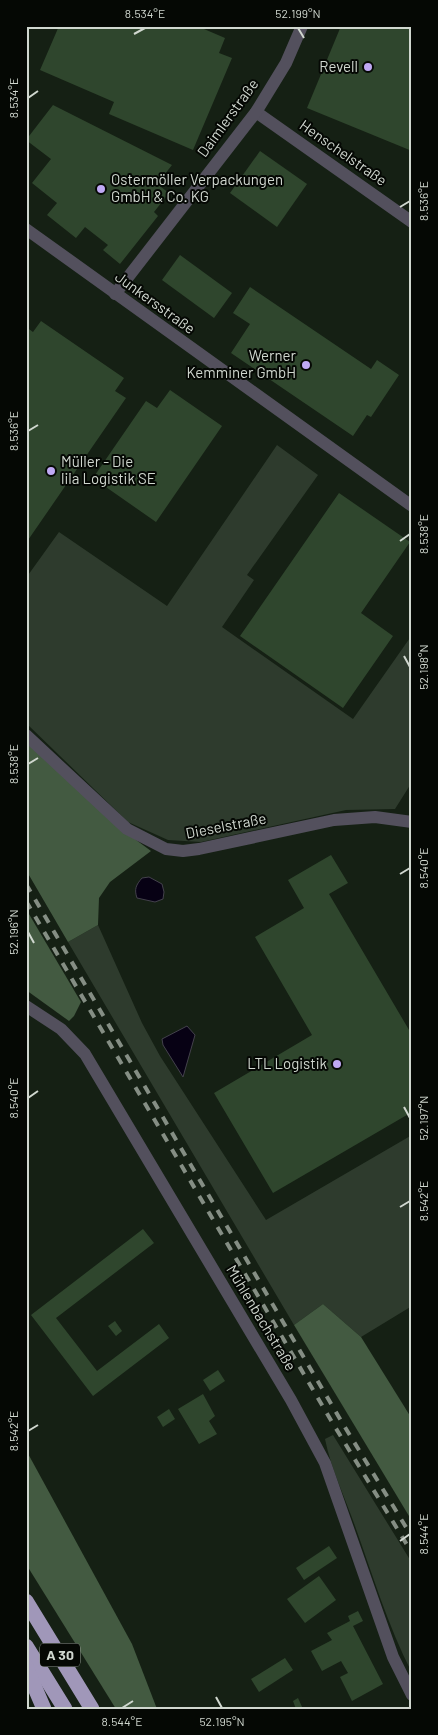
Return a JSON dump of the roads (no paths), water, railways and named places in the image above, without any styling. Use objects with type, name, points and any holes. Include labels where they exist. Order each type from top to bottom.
[{"type":"highway","name":"A 30","points":[[26,1601],[92,1709]]},
{"type":"highway","name":"A 30","points":[[26,1646],[65,1709]]},
{"type":"highway","points":[[26,1666],[44,1709]]},
{"type":"street","name":"Daimlerstraße","points":[[115,294],[256,112],[286,63],[302,26]]},
{"type":"street","name":"Henschelstraße","points":[[256,112],[412,222]]},
{"type":"street","name":"Junkersstraße","points":[[26,229],[412,506]]},
{"type":"street","name":"Dieselstraße","points":[[26,735],[127,829],[166,849],[191,850],[334,820],[375,817],[412,822]]},
{"type":"street","name":"Mühlenbachstraße","points":[[26,1006],[60,1029],[85,1054],[291,1400],[324,1463],[393,1657],[410,1687]]},
{"type":"railway","points":[[26,884],[340,1419],[412,1537]]},
{"type":"railway","points":[[26,901],[332,1422],[412,1553]]},
{"type":"place","name":"Revell","points":[[368,67]]},
{"type":"place","name":"Ostermöller Verpackungen GmbH & Co. KG","points":[[101,189]]},
{"type":"place","name":"Werner Kemminer GmbH","points":[[306,365]]},
{"type":"place","name":"Müller - Die lila Logistik SE","points":[[51,471]]},
{"type":"place","name":"LTL Logistik","points":[[337,1064]]}]
